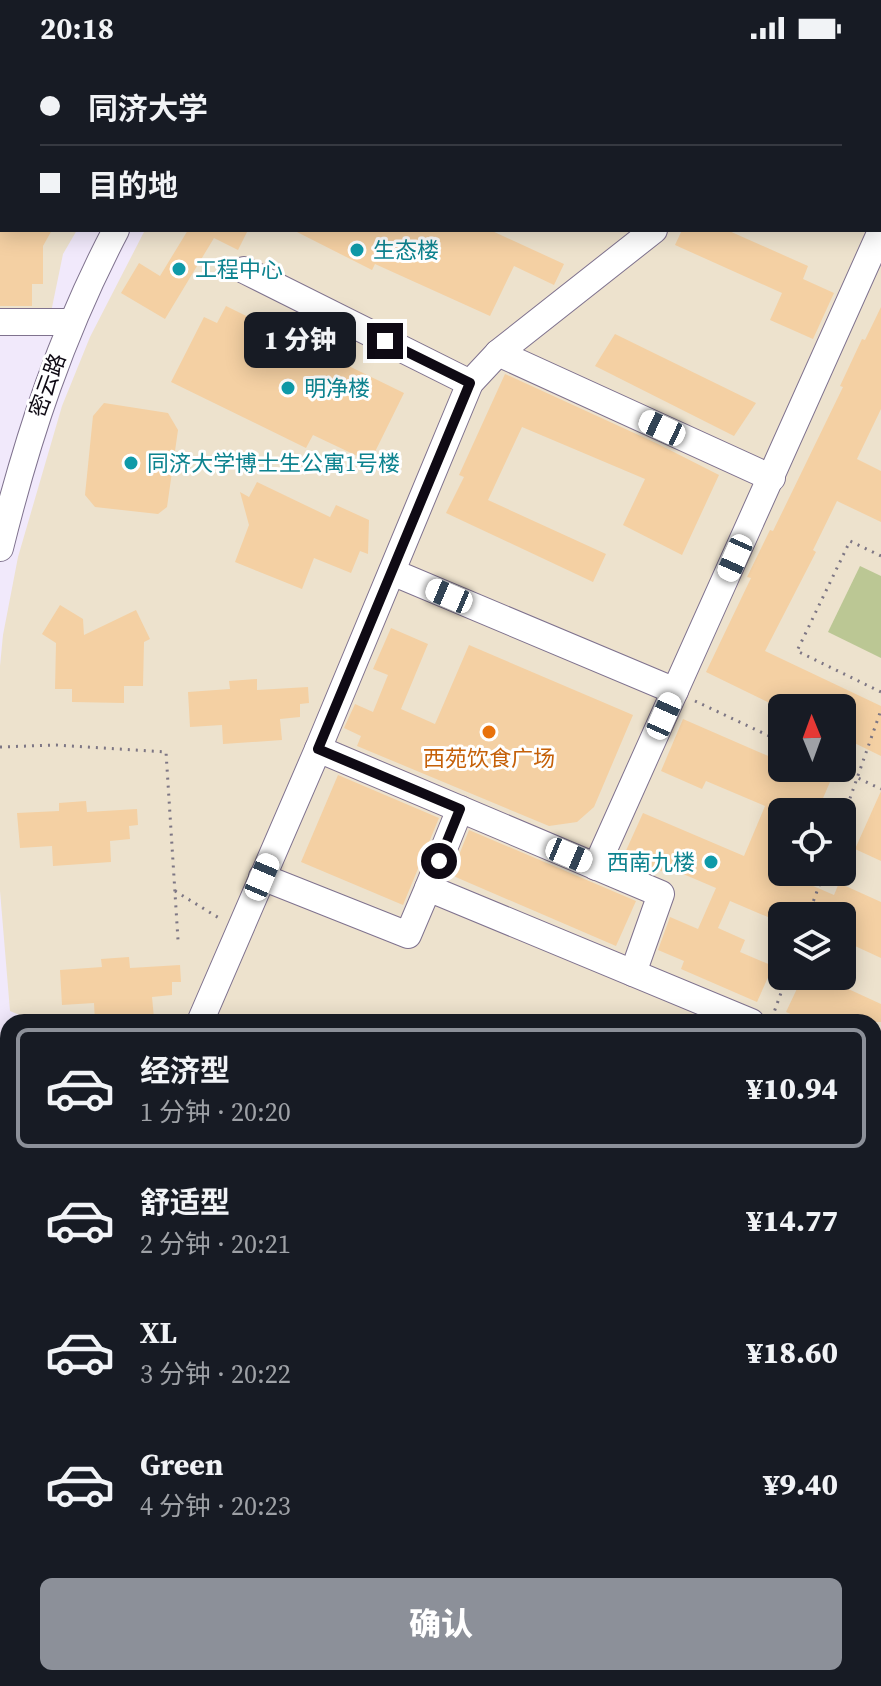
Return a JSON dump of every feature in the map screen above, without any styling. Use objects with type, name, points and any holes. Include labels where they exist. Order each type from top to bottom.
[{"type":"street","name":"密云路","points":[[0,548],[34,420],[72,322],[115,232]]},
{"type":"street","points":[[203,1014],[318,749],[470,383],[498,353],[651,232]]},
{"type":"street","points":[[596,867],[881,232]]},
{"type":"street","points":[[244,270],[470,383]]},
{"type":"street","points":[[0,322],[72,322]]},
{"type":"street","points":[[498,353],[772,478]]},
{"type":"street","points":[[392,572],[675,691]]},
{"type":"street","points":[[318,749],[661,894],[633,973]]},
{"type":"street","points":[[262,877],[408,935],[460,809]]},
{"type":"street","points":[[428,888],[732,1014]]},
{"type":"path","points":[[881,556],[850,541],[797,651],[881,692]]},
{"type":"path","points":[[675,691],[768,735]]},
{"type":"path","points":[[850,798],[881,710]]},
{"type":"path","points":[[0,747],[56,745],[166,752],[178,940]]},
{"type":"path","points":[[857,778],[881,789]]},
{"type":"path","points":[[175,891],[221,919]]},
{"type":"path","points":[[774,1014],[782,990]]},
{"type":"shaded area","points":[[0,232],[76,232],[63,254],[50,317],[0,316]]},
{"type":"shaded area","points":[[144,232],[881,232],[881,1014],[17,1014],[10,1011],[0,891],[0,666],[18,557],[62,406],[90,337]]},
{"type":"green space","points":[[860,566],[881,576],[881,658],[828,632]]},
{"type":"building","points":[[0,232],[51,232],[43,246],[43,284],[32,284],[32,306],[0,306]]},
{"type":"building","name":"工程中心","points":[[187,232],[247,232],[238,250],[214,238],[165,319],[121,293],[139,263],[160,276]]},
{"type":"building","points":[[297,232],[494,232],[564,264],[554,285],[514,266],[490,316],[375,264],[372,270]]},
{"type":"building","points":[[681,232],[732,232],[808,266],[803,279],[834,293],[813,339],[770,320],[782,293],[675,245]]},
{"type":"building","name":"明净楼","points":[[226,306],[404,393],[370,462],[313,435],[306,448],[171,382],[204,317],[217,323]]},
{"type":"building","points":[[881,307],[881,409],[857,459],[881,471],[881,522],[837,501],[813,550],[816,552],[765,651],[856,694],[768,694],[768,702],[706,672],[751,578],[747,577],[770,530],[773,531],[843,387],[840,386],[862,339],[865,340]]},
{"type":"building","points":[[615,334],[756,403],[734,436],[595,366]]},
{"type":"building","points":[[505,374],[719,475],[682,555],[623,525],[645,479],[522,427],[488,500],[606,554],[593,582],[446,513],[464,477],[459,475]]},
{"type":"building","name":"同济大学博士生公寓1号楼","points":[[104,403],[168,413],[178,430],[167,507],[158,514],[95,507],[85,495],[93,416]]},
{"type":"building","points":[[257,482],[330,517],[336,505],[369,520],[368,554],[360,551],[351,573],[314,558],[302,589],[235,562],[249,525],[240,492],[249,497]]},
{"type":"building","points":[[60,605],[83,619],[84,635],[136,610],[150,639],[144,642],[143,686],[124,686],[124,703],[72,702],[72,689],[55,689],[56,643],[42,634]]},
{"type":"building","name":"西苑饮食广场","points":[[391,628],[428,644],[401,709],[435,724],[469,645],[633,715],[594,807],[577,822],[549,826],[357,746],[361,736],[344,728],[355,704],[373,712],[388,675],[373,669]]},
{"type":"building","points":[[257,679],[257,690],[308,687],[309,703],[300,704],[300,717],[280,719],[282,740],[223,744],[222,725],[190,727],[188,692],[230,689],[229,681]]},
{"type":"building","points":[[856,694],[881,706],[881,756],[856,744]]},
{"type":"building","name":"西南九楼","points":[[683,719],[768,756],[768,782],[830,782],[823,798],[768,798],[768,886],[813,886],[834,895],[838,886],[846,886],[881,902],[881,958],[856,946],[856,902],[768,902],[768,917],[730,901],[718,928],[745,940],[740,952],[768,964],[768,977],[757,1002],[681,969],[684,961],[658,950],[670,917],[698,929],[716,888],[669,868],[666,873],[624,855],[643,813],[744,856],[765,806],[706,781],[702,789],[661,771]]},
{"type":"building","points":[[338,775],[439,818],[403,905],[301,862]]},
{"type":"building","points":[[881,791],[881,861],[856,847]]},
{"type":"building","points":[[86,801],[87,812],[137,809],[138,825],[129,826],[130,839],[110,841],[111,862],[53,866],[52,846],[20,848],[17,813],[59,811],[59,803]]},
{"type":"building","points":[[469,830],[636,901],[616,946],[451,875]]},
{"type":"building","points":[[129,957],[130,968],[180,965],[181,982],[172,982],[172,995],[152,997],[154,1014],[95,1014],[94,1003],[62,1005],[60,970],[102,967],[101,959]]},
{"type":"building","points":[[796,990],[850,990],[881,1004],[881,1014],[786,1012]]},
{"type":"place","name":"生态楼","points":[[357,250]]},
{"type":"place","name":"工程中心","points":[[179,269]]},
{"type":"place","name":"明净楼","points":[[288,388]]},
{"type":"place","name":"同济大学博士生公寓1号楼","points":[[131,463]]},
{"type":"place","name":"西苑饮食广场","points":[[489,732]]},
{"type":"place","name":"西南九楼","points":[[711,862]]},
{"type":"route","points":[[385,341],[470,383],[318,749],[460,809],[439,861]]}]
